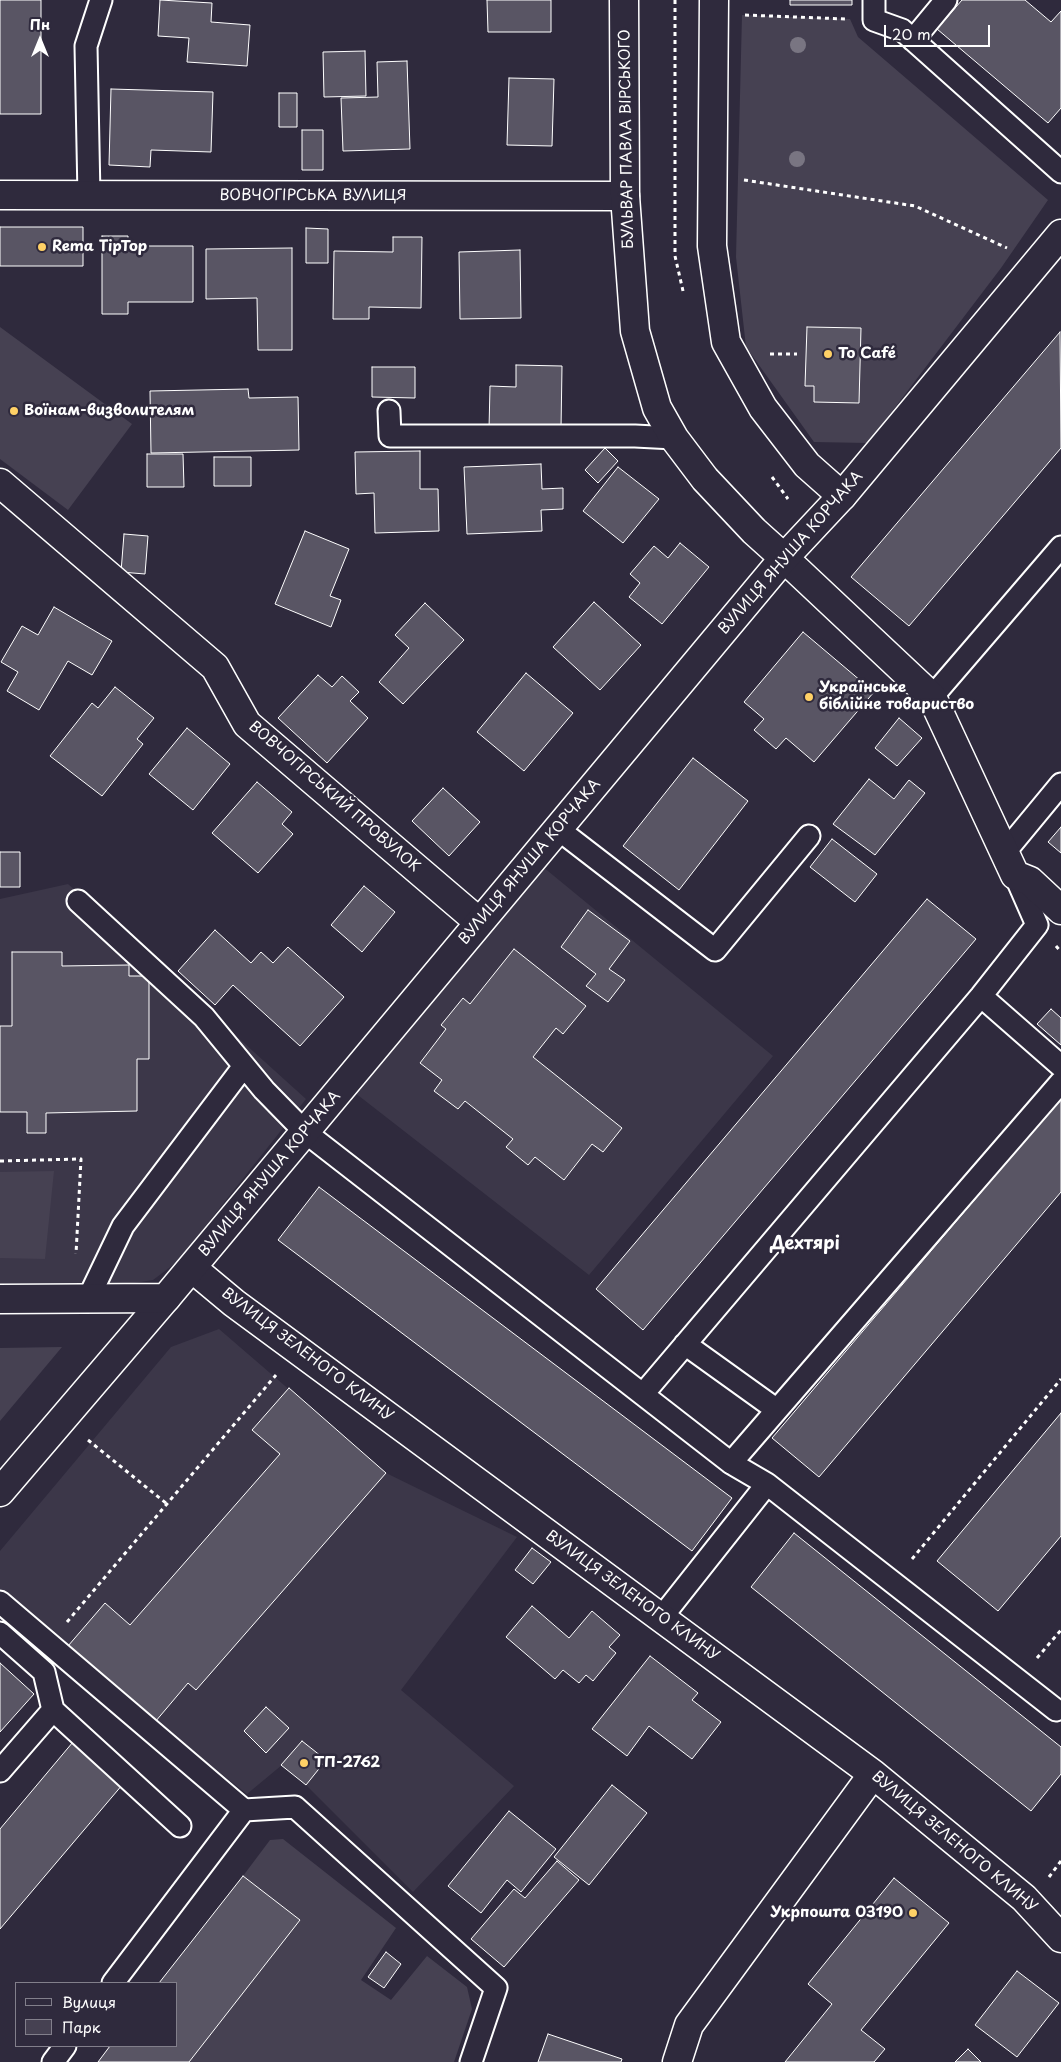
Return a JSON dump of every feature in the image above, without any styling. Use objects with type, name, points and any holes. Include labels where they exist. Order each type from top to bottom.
[{"type":"street","name":"БУЛЬВАР ПАВЛА ВІРСЬКОГО","points":[[624,0],[625,196],[635,330],[657,408],[674,438],[705,478],[754,531],[932,697]]},
{"type":"street","points":[[714,0],[712,246],[726,342],[763,408],[807,465],[842,496]]},
{"type":"street","name":"ВОВЧОГІРСЬКА ВУЛИЦЯ","points":[[0,195],[625,196]]},
{"type":"street","name":"ВУЛИЦЯ ЯНУША КОРЧАКА","points":[[0,1492],[192,1268],[784,558],[1052,262],[1061,234]]},
{"type":"street","name":"ВОВЧОГІРСЬКИЙ ПРОВУЛОК","points":[[0,483],[216,668],[246,724],[480,922]]},
{"type":"street","points":[[932,697],[1009,864],[1061,910]]},
{"type":"street","name":"ВУЛИЦЯ ЗЕЛЕНОГО КЛИНУ","points":[[192,1268],[234,1303],[873,1774],[1024,1898],[1061,1938]]},
{"type":"street","points":[[0,1299],[166,1298]]},
{"type":"street","points":[[677,2062],[689,2025],[873,1774]]},
{"type":"lane","points":[[89,196],[86,46],[101,0]]},
{"type":"lane","points":[[913,40],[946,0]]},
{"type":"lane","points":[[874,10],[902,30],[1061,172]]},
{"type":"lane","points":[[389,411],[390,436],[635,436],[674,438]]},
{"type":"lane","points":[[932,697],[1061,546]]},
{"type":"lane","points":[[643,1394],[981,996],[1037,925],[1009,864],[1061,784]]},
{"type":"lane","points":[[558,829],[715,950],[809,836]]},
{"type":"lane","points":[[78,901],[204,1017],[284,1112],[305,1132],[731,1463],[767,1484],[1056,1710]]},
{"type":"lane","points":[[981,996],[1061,1066]]},
{"type":"lane","points":[[88,1299],[123,1226],[244,1066]]},
{"type":"lane","points":[[731,1463],[1061,1082]]},
{"type":"lane","points":[[685,1344],[777,1410]]},
{"type":"lane","points":[[661,1618],[767,1484]]},
{"type":"lane","points":[[0,1602],[244,1810],[295,1807],[496,1988],[471,2062]]},
{"type":"lane","points":[[0,1633],[44,1672],[53,1710],[180,1826]]},
{"type":"lane","points":[[0,1771],[53,1710]]},
{"type":"lane","points":[[114,1982],[244,1810]]},
{"type":"lane","points":[[53,2062],[65,2047]]},
{"type":"path","points":[[742,15],[874,10]]},
{"type":"path","points":[[739,179],[915,206],[1013,250]]},
{"type":"path","points":[[761,355],[797,354]]},
{"type":"path","points":[[0,1161],[81,1159],[76,1258]]},
{"type":"path","points":[[49,1644],[298,1350]]},
{"type":"path","points":[[908,1563],[1061,1379]]},
{"type":"path","points":[[86,1438],[167,1504]]},
{"type":"path","points":[[1045,1881],[1061,1861]]},
{"type":"shaded area","points":[[537,862],[773,1056],[589,1275],[350,1089]]},
{"type":"shaded area","points":[[68,884],[306,1099],[177,1262],[153,1280],[110,1287],[0,1289],[0,899]]},
{"type":"shaded area","points":[[219,1329],[386,1473],[517,1537],[401,1690],[514,1786],[413,1892],[306,1785],[282,1765],[247,1794],[155,1722],[68,1646],[0,1592],[0,1551],[171,1347]]},
{"type":"green space","points":[[742,15],[850,19],[858,37],[1048,200],[1001,268],[868,443],[814,442],[746,347],[736,257]]},
{"type":"green space","points":[[0,327],[132,424],[68,510],[0,459]]},
{"type":"green space","points":[[54,1171],[45,1259],[0,1258],[0,1172]]},
{"type":"green space","points":[[62,1347],[0,1421],[0,1348]]},
{"type":"green space","points":[[283,1839],[396,1928],[361,1980],[391,2000],[427,1956],[467,1987],[472,2009],[454,2062],[189,2062],[299,1920],[243,1876],[270,1840]]},
{"type":"building","points":[[0,0],[41,0],[41,114],[0,114]]},
{"type":"building","points":[[160,0],[212,3],[211,22],[250,25],[247,66],[187,62],[189,38],[158,36]]},
{"type":"building","points":[[487,0],[551,0],[551,32],[488,32]]},
{"type":"building","points":[[790,0],[852,0],[852,5],[790,5]]},
{"type":"building","points":[[962,0],[1025,0],[1051,22],[1061,11],[1061,108],[1048,123],[937,29]]},
{"type":"building","points":[[365,51],[366,96],[324,97],[323,52]]},
{"type":"building","points":[[407,61],[410,149],[343,151],[341,98],[378,97],[377,62]]},
{"type":"building","points":[[509,78],[554,79],[552,146],[507,145]]},
{"type":"building","points":[[111,89],[213,92],[211,152],[151,150],[150,167],[109,165]]},
{"type":"building","points":[[279,93],[297,93],[297,127],[279,127]]},
{"type":"building","points":[[302,130],[323,130],[323,170],[302,170]]},
{"type":"building","name":"Rema TipTop","points":[[0,227],[83,227],[83,266],[0,266]]},
{"type":"building","points":[[306,228],[328,229],[328,263],[306,263]]},
{"type":"building","points":[[102,236],[128,236],[128,246],[193,246],[193,302],[128,302],[128,314],[102,314]]},
{"type":"building","points":[[393,237],[422,237],[421,308],[369,307],[369,319],[333,319],[334,251],[393,252]]},
{"type":"building","points":[[292,248],[292,350],[258,350],[257,298],[206,299],[206,249]]},
{"type":"building","points":[[520,250],[521,318],[460,319],[459,252]]},
{"type":"building","points":[[807,327],[861,328],[859,403],[814,402],[814,386],[805,386]]},
{"type":"building","points":[[1060,332],[1061,448],[909,626],[851,577]]},
{"type":"building","points":[[516,365],[562,366],[561,429],[489,429],[490,386],[516,387]]},
{"type":"building","points":[[372,367],[415,367],[415,398],[372,397]]},
{"type":"building","points":[[248,389],[249,398],[298,397],[299,450],[151,453],[150,391]]},
{"type":"building","points":[[605,448],[618,461],[598,483],[585,470]]},
{"type":"building","points":[[420,451],[420,489],[438,489],[439,531],[375,533],[374,493],[356,494],[355,452]]},
{"type":"building","points":[[147,454],[183,454],[184,487],[147,487]]},
{"type":"building","points":[[214,457],[251,457],[251,486],[214,486]]},
{"type":"building","points":[[541,464],[542,489],[563,488],[563,509],[541,510],[542,531],[467,534],[464,467]]},
{"type":"building","points":[[618,467],[659,499],[623,543],[583,511]]},
{"type":"building","points":[[305,531],[349,549],[330,596],[341,600],[331,627],[275,604]]},
{"type":"building","points":[[124,534],[148,536],[145,574],[121,572]]},
{"type":"building","points":[[680,543],[709,567],[662,624],[629,597],[640,583],[630,574],[654,546],[668,558]]},
{"type":"building","points":[[594,602],[641,645],[600,690],[553,647]]},
{"type":"building","points":[[425,603],[464,640],[403,704],[379,682],[409,648],[395,635]]},
{"type":"building","points":[[54,607],[112,641],[92,675],[68,661],[39,710],[7,691],[18,672],[1,662],[22,626],[38,635]]},
{"type":"building","name":"Українське біблійне товариство","points":[[803,632],[874,692],[814,762],[786,738],[776,749],[754,730],[764,719],[744,702]]},
{"type":"building","points":[[526,673],[573,713],[524,771],[477,732]]},
{"type":"building","points":[[318,675],[332,687],[342,676],[359,692],[350,701],[368,718],[327,763],[278,718]]},
{"type":"building","points":[[115,687],[154,718],[137,739],[143,744],[102,796],[50,756],[92,703],[98,708]]},
{"type":"building","points":[[899,718],[922,738],[897,766],[875,748]]},
{"type":"building","points":[[187,728],[230,764],[193,810],[149,774]]},
{"type":"building","points":[[693,758],[748,801],[679,890],[623,846]]},
{"type":"building","points":[[869,779],[894,799],[909,780],[925,793],[875,855],[833,824]]},
{"type":"building","points":[[257,782],[292,812],[282,824],[293,834],[258,873],[212,833]]},
{"type":"building","points":[[443,788],[480,822],[449,856],[412,821]]},
{"type":"building","points":[[1061,827],[1061,853],[1048,842]]},
{"type":"building","points":[[832,839],[877,874],[855,902],[810,867]]},
{"type":"building","points":[[0,852],[20,852],[20,887],[0,887]]},
{"type":"building","points":[[364,886],[395,912],[362,952],[331,925]]},
{"type":"building","points":[[927,899],[976,939],[643,1330],[596,1289]]},
{"type":"building","points":[[588,910],[630,941],[609,969],[625,980],[608,1002],[586,986],[596,974],[561,947]]},
{"type":"building","points":[[215,930],[251,963],[261,952],[273,963],[288,947],[344,997],[300,1046],[233,985],[215,1005],[178,971]]},
{"type":"building","points":[[514,949],[586,1006],[563,1034],[556,1028],[533,1057],[622,1128],[603,1152],[592,1144],[564,1180],[535,1157],[528,1165],[506,1147],[513,1139],[465,1101],[458,1109],[434,1091],[442,1080],[420,1063],[446,1029],[441,1025],[463,998],[470,1004]]},
{"type":"building","points":[[12,952],[62,952],[62,966],[129,965],[129,976],[149,976],[149,1059],[137,1059],[137,1111],[46,1113],[46,1133],[27,1133],[27,1112],[0,1112],[0,1026],[12,1026]]},
{"type":"building","points":[[1051,1009],[1061,1018],[1061,1045],[1037,1024]]},
{"type":"building","points":[[1061,1098],[1061,1192],[819,1477],[772,1438]]},
{"type":"building","points":[[319,1187],[732,1498],[692,1551],[278,1240]]},
{"type":"building","points":[[289,1388],[386,1473],[196,1690],[188,1683],[155,1722],[68,1646],[105,1603],[130,1625],[280,1454],[252,1430]]},
{"type":"building","points":[[1061,1413],[1061,1536],[998,1611],[937,1561]]},
{"type":"building","points":[[794,1533],[1061,1747],[1061,1774],[1031,1811],[751,1587]]},
{"type":"building","points":[[532,1548],[551,1562],[533,1584],[515,1570]]},
{"type":"building","points":[[532,1606],[569,1638],[592,1611],[620,1635],[609,1647],[616,1653],[593,1681],[586,1675],[579,1683],[563,1670],[555,1679],[506,1637]]},
{"type":"building","points":[[650,1656],[698,1693],[692,1700],[721,1722],[692,1759],[649,1726],[627,1756],[592,1729]]},
{"type":"building","points":[[0,1663],[34,1694],[0,1732]]},
{"type":"building","points":[[266,1707],[289,1728],[266,1753],[244,1731]]},
{"type":"building","name":"ТП-2762","points":[[302,1741],[326,1760],[306,1785],[281,1765]]},
{"type":"building","points":[[73,1742],[123,1784],[0,1929],[0,1829]]},
{"type":"building","points":[[612,1785],[647,1813],[589,1885],[554,1857]]},
{"type":"building","points":[[509,1811],[556,1849],[521,1892],[507,1880],[481,1913],[448,1886]]},
{"type":"building","points":[[557,1861],[579,1880],[504,1967],[471,1939],[514,1889],[525,1898]]},
{"type":"building","points":[[243,1876],[300,1920],[189,2062],[98,2062],[109,2047],[178,2047],[178,1982],[160,1982]]},
{"type":"building","points":[[894,1878],[949,1923],[861,2030],[885,2049],[874,2062],[785,2062],[832,2004],[808,1984]]},
{"type":"building","points":[[386,1952],[401,1964],[384,1988],[368,1977]]},
{"type":"building","points":[[1017,1971],[1059,2003],[1017,2057],[975,2025]]},
{"type":"building","points":[[548,2034],[622,2059],[621,2062],[538,2062]]},
{"type":"building","points":[[968,2049],[981,2062],[955,2062]]},
{"type":"place","name":"Rema TipTop","points":[[42,247]]},
{"type":"place","name":"To Café","points":[[828,354]]},
{"type":"place","name":"Воїнам-визволителям","points":[[14,411]]},
{"type":"place","name":"Українське біблійне товариство","points":[[809,697]]},
{"type":"place","name":"ТП-2762","points":[[304,1763]]},
{"type":"place","name":"Укрпошта 03190","points":[[913,1913]]},
{"type":"district","name":"Дехтярі","points":[[805,1244]]}]
